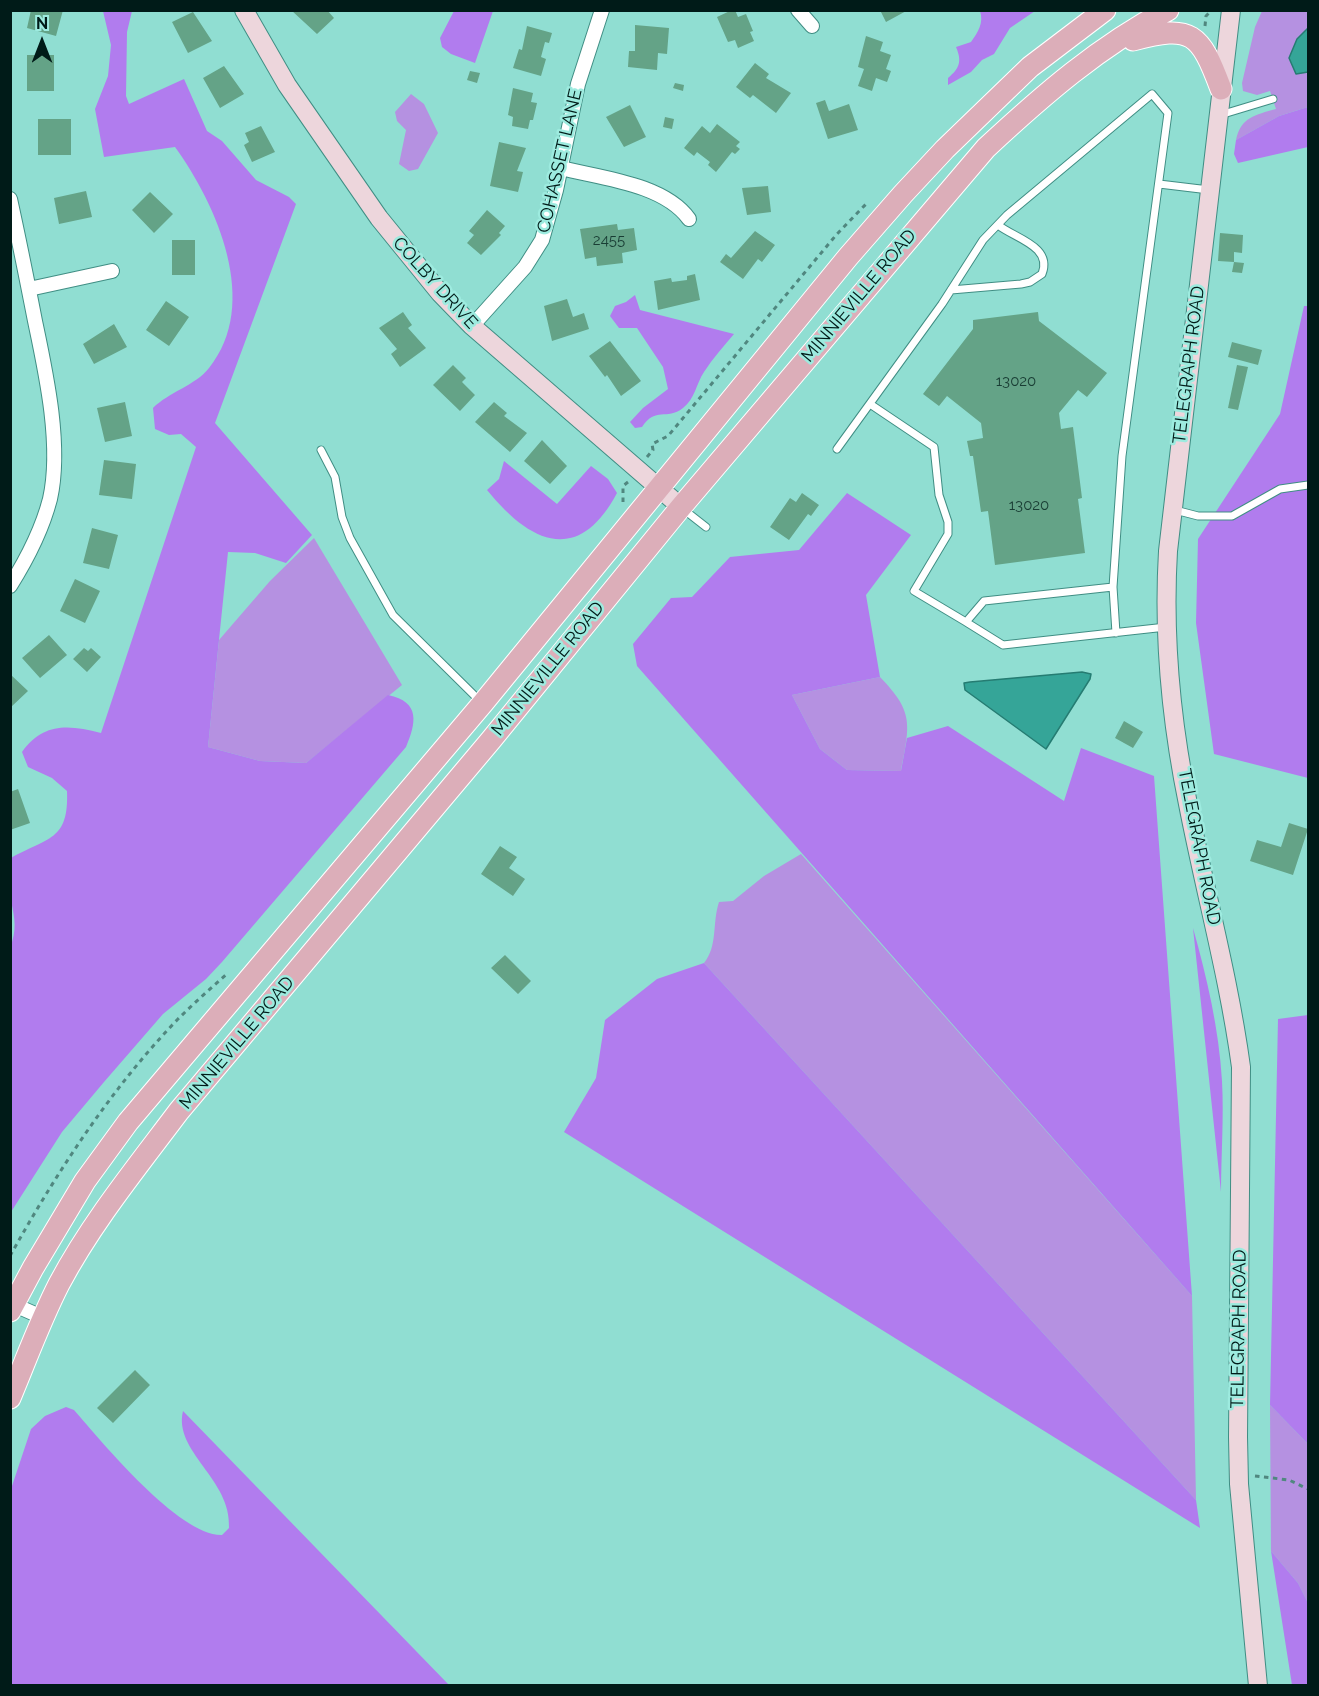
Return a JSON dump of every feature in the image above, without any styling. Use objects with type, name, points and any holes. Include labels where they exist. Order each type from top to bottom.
[{"type":"main road","name":"COLBY DRIVE","points":[[244,10],[287,85],[411,261],[472,326],[681,507]]},
{"type":"main road","name":"MINNIEVILLE ROAD","points":[[11,1306],[85,1181],[128,1122],[483,703],[848,257],[945,149],[1030,67],[1105,10]]},
{"type":"main road","name":"MINNIEVILLE ROAD","points":[[10,1398],[44,1318],[83,1244],[179,1111],[491,740],[681,507],[986,148],[1042,96],[1109,47],[1168,10]]},
{"type":"main road","name":"TELEGRAPH ROAD","points":[[1231,10],[1172,510],[1166,587],[1166,627],[1175,720],[1187,802],[1235,1019],[1241,1066],[1239,1472],[1258,1686]]},
{"type":"main road","points":[[1109,47],[1160,33],[1184,34],[1192,38],[1206,52],[1221,89]]},
{"type":"street","name":"COHASSET LANE","points":[[472,326],[511,285],[536,251],[547,226],[578,84],[602,10]]},
{"type":"street","points":[[798,10],[812,26]]},
{"type":"street","points":[[561,168],[656,192],[670,200],[689,219]]},
{"type":"street","points":[[10,199],[51,412],[51,496],[29,554],[11,586]]},
{"type":"street","points":[[29,289],[112,272]]},
{"type":"street","points":[[11,1306],[44,1318]]},
{"type":"lane","points":[[837,450],[951,290],[983,240],[1152,94],[1168,113],[1122,456],[1113,587],[1116,633]]},
{"type":"lane","points":[[1218,115],[1273,99]]},
{"type":"lane","points":[[1159,184],[1209,190]]},
{"type":"lane","points":[[951,290],[1021,284],[1030,282],[1042,274],[1044,261],[1036,247],[998,225]]},
{"type":"lane","points":[[870,404],[934,447],[939,495],[949,528],[944,544],[914,591],[1004,645],[1166,627]]},
{"type":"lane","points":[[321,450],[335,477],[342,517],[350,538],[393,615],[483,703]]},
{"type":"lane","points":[[1172,510],[1198,516],[1232,516],[1280,489],[1308,485]]},
{"type":"lane","points":[[681,507],[706,527]]},
{"type":"lane","points":[[966,622],[984,601],[1113,587]]},
{"type":"path","points":[[652,444],[653,450]]},
{"type":"path","points":[[620,508],[624,497],[622,486],[627,484]]},
{"type":"path","points":[[10,1256],[56,1177],[100,1114],[177,1021],[232,969]]},
{"type":"path","points":[[1239,1472],[1289,1480],[1308,1489]]},
{"type":"shaded area","points":[[103,11],[132,11],[127,32],[126,96],[129,104],[184,79],[207,131],[222,141],[256,180],[289,197],[296,204],[215,423],[312,535],[286,563],[255,553],[228,552],[208,747],[260,761],[306,763],[388,695],[399,698],[411,708],[413,722],[406,747],[222,962],[206,979],[163,1014],[62,1132],[11,1212],[10,948],[15,924],[9,891],[11,858],[54,835],[60,829],[67,807],[67,791],[52,778],[28,767],[22,752],[39,735],[58,728],[78,728],[101,733],[196,447],[181,434],[169,435],[155,429],[153,408],[204,374],[224,343],[232,315],[232,285],[227,255],[218,226],[191,171],[175,147],[104,157],[95,109],[108,76],[111,45]]},
{"type":"shaded area","points":[[454,11],[493,11],[475,63],[451,54],[442,47],[440,38]]},
{"type":"shaded area","points":[[980,11],[1035,11],[1010,28],[994,54],[982,60],[971,72],[948,85],[948,78],[959,64],[956,47],[971,42],[974,38],[981,23]]},
{"type":"shaded area","points":[[1262,11],[1308,11],[1308,107],[1279,116],[1236,140],[1241,126],[1250,118],[1276,109],[1270,91],[1257,95],[1243,91],[1242,83],[1255,27]]},
{"type":"shaded area","points":[[411,94],[424,104],[438,133],[418,169],[409,171],[399,164],[406,130],[397,121],[395,112]]},
{"type":"shaded area","points":[[1308,107],[1308,147],[1238,163],[1234,154],[1236,140],[1279,116]]},
{"type":"shaded area","points":[[635,295],[640,310],[734,334],[704,372],[693,396],[683,408],[671,414],[652,417],[642,427],[635,428],[630,422],[643,408],[668,389],[663,367],[637,328],[619,328],[610,316],[615,306]]},
{"type":"shaded area","points":[[1304,306],[1308,306],[1308,778],[1214,754],[1196,623],[1198,539],[1280,414]]},
{"type":"shaded area","points":[[504,461],[557,504],[591,466],[608,479],[617,493],[602,516],[586,531],[570,538],[553,539],[520,523],[487,490],[499,479]]},
{"type":"shaded area","points":[[847,493],[911,535],[866,595],[880,677],[792,695],[820,749],[847,770],[901,771],[907,738],[948,726],[1064,801],[1081,748],[1154,776],[1192,1296],[637,666],[633,644],[671,598],[692,597],[730,557],[799,550]]},
{"type":"shaded area","points":[[314,538],[402,685],[306,763],[260,761],[208,747],[219,640],[270,581]]},
{"type":"shaded area","points":[[880,677],[899,700],[907,720],[901,771],[847,770],[820,749],[792,695]]},
{"type":"shaded area","points":[[801,854],[1192,1296],[1196,1500],[704,963],[713,942],[719,902],[733,901],[764,876]]},
{"type":"shaded area","points":[[1193,928],[1212,1004],[1218,1042],[1223,1109],[1221,1192]]},
{"type":"shaded area","points":[[704,963],[1196,1500],[1200,1528],[564,1132],[596,1078],[605,1020],[657,979]]},
{"type":"shaded area","points":[[1308,1015],[1308,1444],[1270,1405],[1278,1019]]},
{"type":"shaded area","points":[[1270,1405],[1308,1444],[1308,1603],[1298,1583],[1271,1551]]},
{"type":"shaded area","points":[[66,1407],[74,1410],[122,1464],[164,1505],[185,1521],[204,1531],[222,1535],[229,1528],[222,1495],[186,1440],[182,1426],[183,1411],[449,1685],[11,1685],[11,1489],[31,1429],[45,1416]]},
{"type":"shaded area","points":[[1271,1551],[1298,1583],[1308,1603],[1308,1685],[1292,1685]]},
{"type":"water","points":[[1308,28],[1308,72],[1296,74],[1289,58],[1297,39]]},
{"type":"water","points":[[1082,672],[1091,674],[1090,679],[1046,749],[965,690],[964,683],[970,682]]},
{"type":"building","points":[[31,10],[63,10],[56,36],[27,28]]},
{"type":"building","points":[[291,10],[327,10],[334,18],[317,34]]},
{"type":"building","points":[[735,10],[738,17],[746,14],[753,31],[750,32],[754,41],[738,48],[735,40],[728,42],[717,17]]},
{"type":"building","points":[[880,10],[908,10],[886,22]]},
{"type":"building","points":[[193,12],[212,41],[188,53],[172,22]]},
{"type":"building","points":[[635,25],[669,28],[667,54],[658,53],[657,70],[628,67],[629,51],[635,51]]},
{"type":"building","points":[[527,26],[552,33],[549,43],[545,42],[541,57],[546,59],[541,76],[513,68],[519,49],[522,50]]},
{"type":"building","points":[[866,36],[883,42],[880,51],[891,55],[886,69],[891,71],[887,82],[876,78],[872,91],[858,86],[864,69],[858,67]]},
{"type":"building","points":[[27,55],[54,55],[54,91],[27,91]]},
{"type":"building","points":[[755,63],[769,74],[766,78],[791,93],[776,113],[753,95],[750,98],[736,87]]},
{"type":"building","points":[[224,66],[244,94],[220,108],[203,78]]},
{"type":"building","points":[[470,71],[480,73],[477,83],[467,80]]},
{"type":"building","points":[[675,83],[684,85],[683,91],[673,88]]},
{"type":"building","points":[[513,88],[533,93],[531,102],[537,103],[528,129],[512,126],[513,117],[508,115]]},
{"type":"building","points":[[825,100],[829,111],[849,104],[858,130],[828,139],[816,103]]},
{"type":"building","points":[[630,105],[646,137],[624,147],[606,117]]},
{"type":"building","points":[[665,117],[674,119],[672,129],[663,127]]},
{"type":"building","points":[[38,119],[71,119],[71,155],[38,155]]},
{"type":"building","points":[[717,124],[740,142],[736,146],[740,149],[735,154],[732,152],[716,172],[708,165],[710,162],[697,152],[694,156],[684,148],[702,126],[710,133]]},
{"type":"building","points":[[261,126],[275,152],[252,162],[244,145],[249,142],[245,133]]},
{"type":"building","points":[[499,142],[526,148],[517,171],[523,172],[518,192],[490,186]]},
{"type":"building","points":[[768,186],[771,212],[747,215],[742,188]]},
{"type":"building","points":[[86,191],[92,217],[59,224],[54,198]]},
{"type":"building","points":[[150,192],[173,214],[154,233],[132,210]]},
{"type":"building","points":[[487,210],[505,226],[499,233],[501,235],[481,255],[467,243],[474,235],[469,231]]},
{"type":"building","points":[[617,224],[618,230],[634,228],[637,250],[622,253],[623,263],[597,266],[596,257],[585,259],[580,229]]},
{"type":"building","points":[[755,231],[775,245],[762,262],[758,259],[743,279],[720,262],[726,254],[731,258]]},
{"type":"building","points":[[1220,233],[1243,235],[1242,253],[1234,252],[1234,262],[1218,261]]},
{"type":"building","points":[[172,240],[195,240],[195,275],[172,275]]},
{"type":"building","points":[[1234,262],[1244,263],[1242,273],[1232,272]]},
{"type":"building","points":[[695,274],[700,300],[658,310],[654,281],[671,278],[672,282],[687,280],[687,276]]},
{"type":"building","points":[[567,299],[573,317],[584,313],[589,329],[552,341],[544,306]]},
{"type":"building","points":[[166,301],[189,317],[169,346],[146,330]]},
{"type":"building","points":[[403,312],[412,325],[408,328],[426,348],[400,367],[391,354],[397,349],[379,328]]},
{"type":"building","points":[[1038,312],[1039,321],[1107,373],[1087,397],[1078,390],[1059,413],[1061,429],[1073,427],[1082,498],[1078,499],[1085,553],[995,565],[988,511],[981,512],[973,456],[970,456],[967,441],[983,438],[981,423],[947,396],[939,406],[923,394],[973,329],[973,320]]},
{"type":"building","points":[[114,324],[127,347],[94,364],[83,344]]},
{"type":"building","points":[[610,341],[641,381],[621,396],[607,375],[605,377],[589,356]]},
{"type":"building","points":[[1232,342],[1262,350],[1258,365],[1228,357]]},
{"type":"building","points":[[453,365],[466,378],[462,382],[475,395],[460,411],[433,385]]},
{"type":"building","points":[[1237,365],[1248,367],[1238,410],[1228,408]]},
{"type":"building","points":[[125,402],[132,436],[105,442],[97,408]]},
{"type":"building","points":[[494,402],[507,413],[504,416],[527,433],[510,452],[475,422]]},
{"type":"building","points":[[542,440],[567,466],[550,484],[524,461]]},
{"type":"building","points":[[104,460],[136,464],[132,499],[99,495]]},
{"type":"building","points":[[802,493],[819,505],[811,516],[808,514],[789,540],[770,527],[790,498],[796,502]]},
{"type":"building","points":[[92,528],[118,535],[109,569],[83,563]]},
{"type":"building","points":[[75,579],[100,591],[85,623],[60,611]]},
{"type":"building","points":[[49,635],[67,655],[40,678],[22,658]]},
{"type":"building","points":[[84,648],[88,651],[91,648],[101,657],[87,672],[73,659]]},
{"type":"building","points":[[10,674],[28,691],[10,708]]},
{"type":"building","points":[[1124,721],[1143,732],[1133,748],[1115,738]]},
{"type":"building","points":[[18,789],[30,823],[10,830],[10,792]]},
{"type":"building","points":[[1289,823],[1308,829],[1293,875],[1250,861],[1257,840],[1281,847]]},
{"type":"building","points":[[500,846],[517,857],[509,868],[525,879],[513,896],[481,874]]},
{"type":"building","points":[[505,955],[531,981],[518,994],[491,968]]},
{"type":"building","points":[[135,1370],[150,1385],[113,1423],[97,1408]]}]
